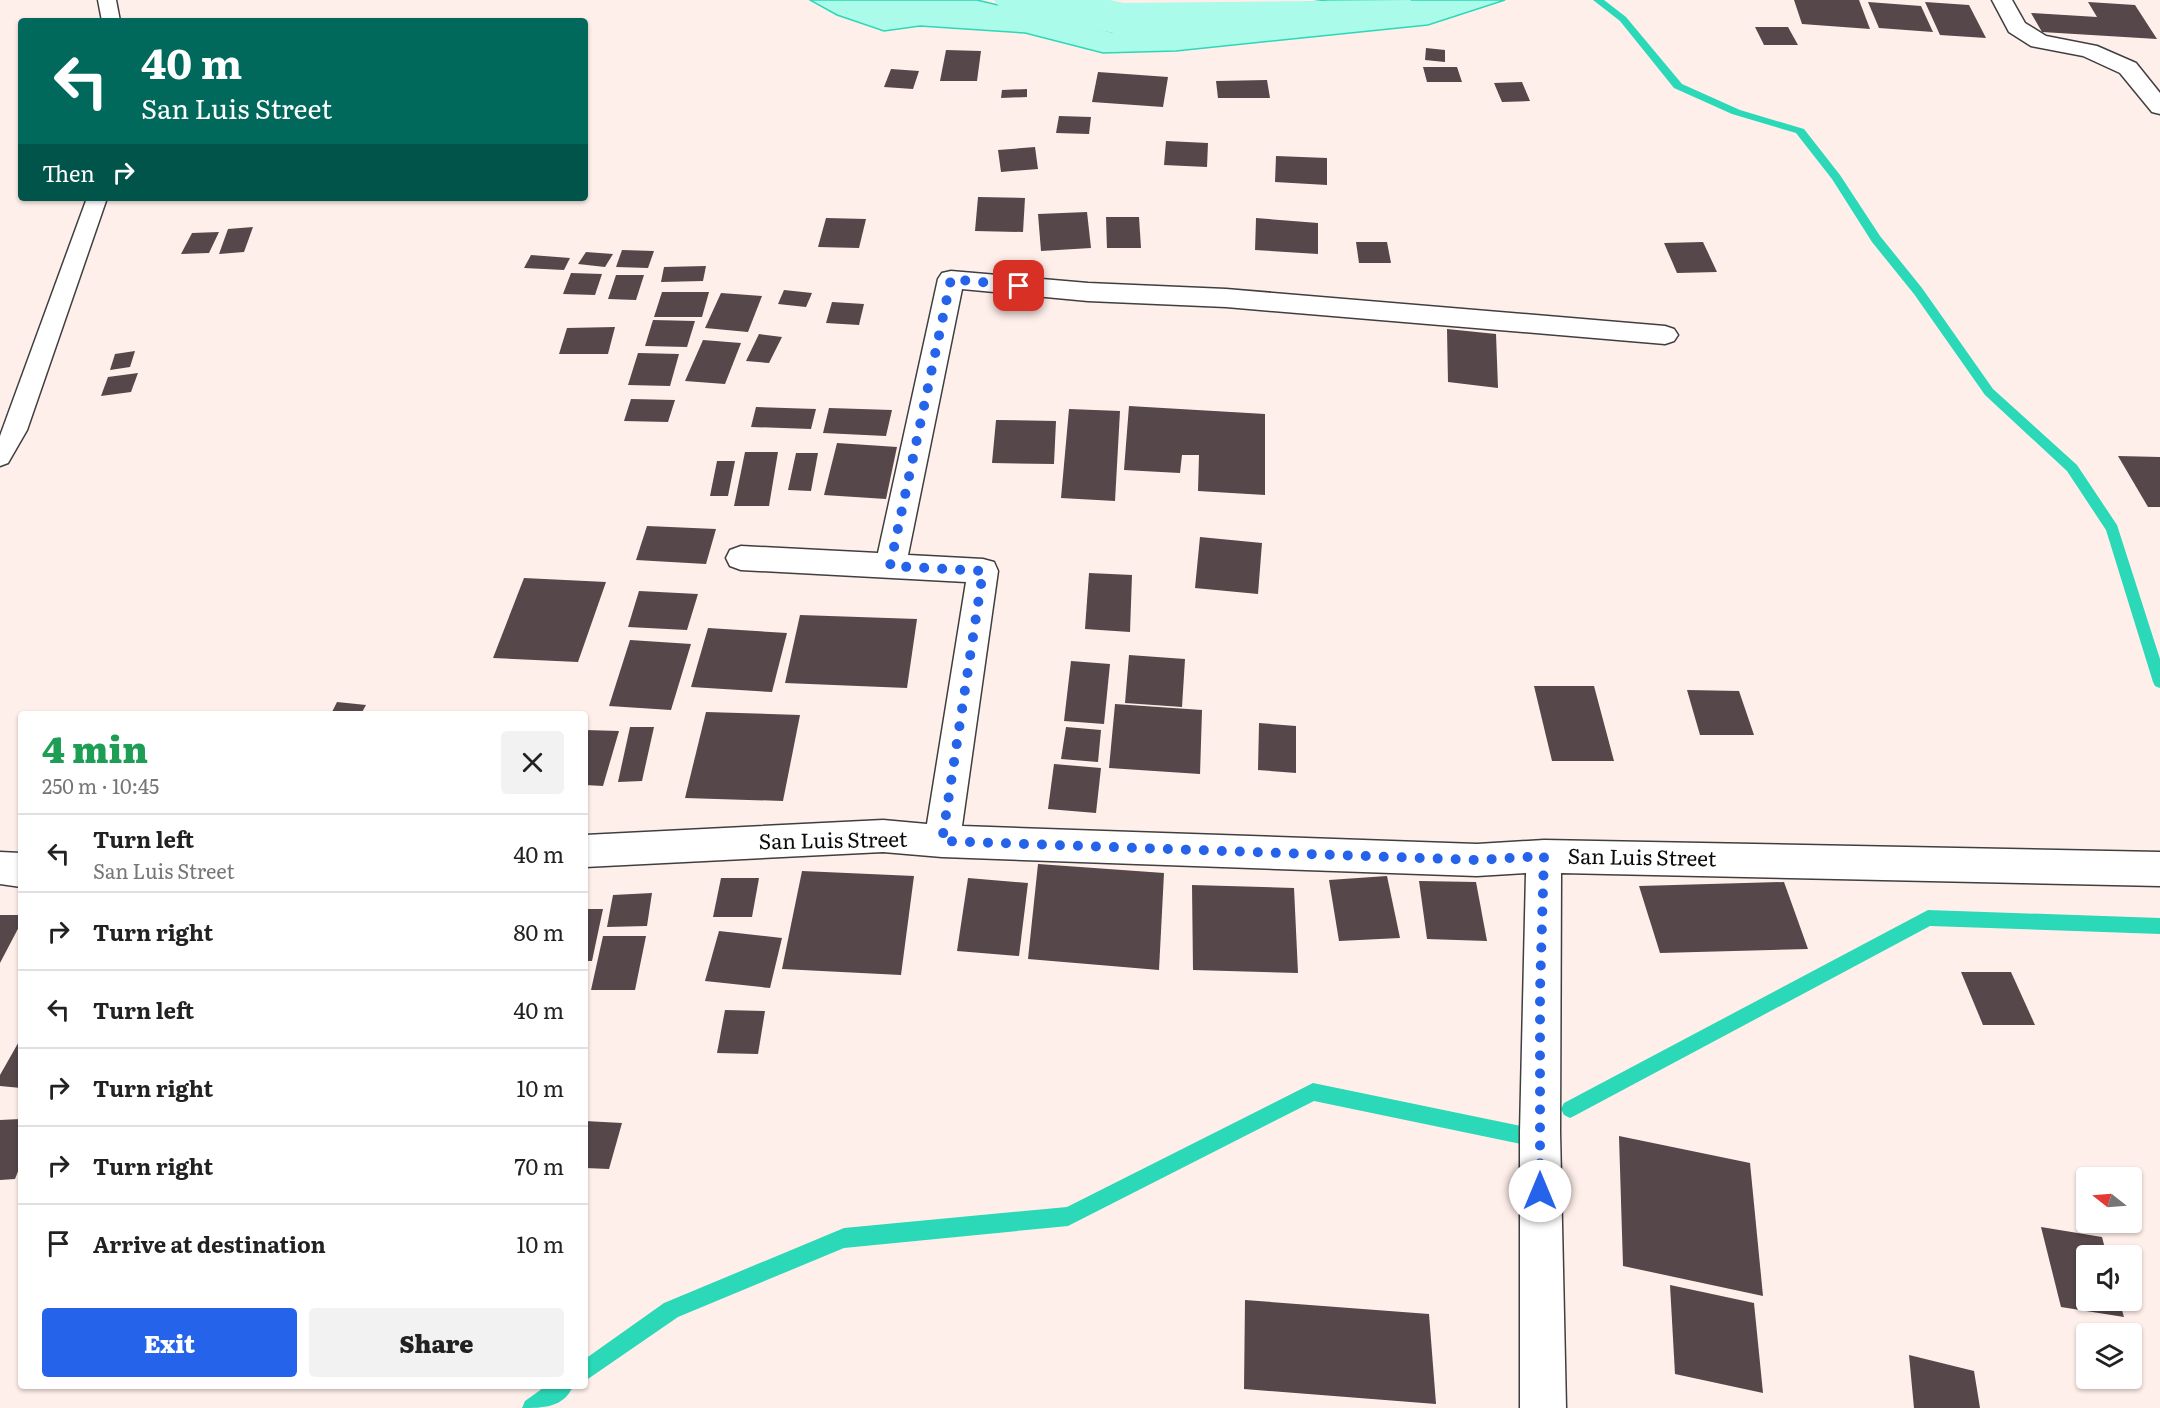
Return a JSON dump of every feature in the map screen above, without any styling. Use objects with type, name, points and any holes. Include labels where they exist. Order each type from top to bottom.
[{"type":"street","points":[[2002,0],[2017,27],[2039,41],[2089,51],[2128,68],[2160,107]]},
{"type":"street","points":[[890,566],[951,279],[1088,292],[1226,298],[1665,335]]},
{"type":"street","points":[[741,558],[983,571],[942,841]]},
{"type":"street","name":"San Luis Street","points":[[588,851],[883,836],[942,841],[1477,860],[1544,856],[2160,869]]},
{"type":"street","points":[[1543,1408],[1540,991],[1544,856]]},
{"type":"street","points":[[0,868],[18,870]]},
{"type":"lane","points":[[106,0],[110,18]]},
{"type":"lane","points":[[0,457],[15,430],[96,201]]},
{"type":"water","points":[[810,0],[977,0],[1112,32],[1216,14],[1327,0],[1505,0],[1428,25],[1176,51],[1103,53],[1025,33],[920,26],[884,31],[837,15]]},
{"type":"building","points":[[1794,0],[1859,0],[1870,29],[1802,24]]},
{"type":"building","points":[[1868,2],[1921,6],[1933,32],[1879,28]]},
{"type":"building","points":[[1925,2],[1969,5],[1986,38],[1940,35]]},
{"type":"building","points":[[2088,2],[2135,5],[2157,39],[2042,32],[2031,13],[2097,17]]},
{"type":"building","points":[[1755,27],[1788,27],[1798,45],[1764,45]]},
{"type":"building","points":[[1426,48],[1445,50],[1445,62],[1425,60]]},
{"type":"building","points":[[946,50],[981,51],[977,81],[940,81]]},
{"type":"building","points":[[1423,67],[1457,67],[1462,82],[1427,82]]},
{"type":"building","points":[[891,69],[919,71],[913,89],[884,87]]},
{"type":"building","points":[[1098,72],[1168,77],[1163,107],[1092,102]]},
{"type":"building","points":[[1267,80],[1270,98],[1218,98],[1216,81]]},
{"type":"building","points":[[1522,82],[1530,101],[1502,102],[1494,83]]},
{"type":"building","points":[[1027,89],[1027,97],[1001,98],[1002,90]]},
{"type":"building","points":[[1059,116],[1091,117],[1089,134],[1056,133]]},
{"type":"building","points":[[1166,141],[1208,143],[1207,167],[1164,165]]},
{"type":"building","points":[[1035,147],[1038,169],[1001,172],[998,150]]},
{"type":"building","points":[[1276,156],[1327,158],[1327,185],[1275,182]]},
{"type":"building","points":[[978,197],[1025,198],[1023,232],[975,231]]},
{"type":"building","points":[[1087,212],[1091,248],[1041,251],[1038,214]]},
{"type":"building","points":[[1106,217],[1139,217],[1141,248],[1107,248]]},
{"type":"building","points":[[826,218],[866,219],[859,248],[818,247]]},
{"type":"building","points":[[1256,218],[1318,223],[1318,254],[1255,250]]},
{"type":"building","points":[[253,227],[244,252],[219,254],[228,229]]},
{"type":"building","points":[[219,232],[209,253],[181,254],[192,233]]},
{"type":"building","points":[[1356,242],[1387,242],[1391,263],[1359,263]]},
{"type":"building","points":[[1703,242],[1717,272],[1677,273],[1664,243]]},
{"type":"building","points":[[622,250],[654,251],[648,268],[616,267]]},
{"type":"building","points":[[586,252],[613,254],[605,267],[578,264]]},
{"type":"building","points":[[531,255],[570,258],[564,270],[524,268]]},
{"type":"building","points":[[706,266],[703,281],[661,282],[664,267]]},
{"type":"building","points":[[571,273],[602,274],[595,295],[563,294]]},
{"type":"building","points":[[616,275],[644,275],[636,300],[608,299]]},
{"type":"building","points":[[784,290],[812,293],[806,307],[778,304]]},
{"type":"building","points":[[662,292],[709,292],[702,317],[654,317]]},
{"type":"building","points":[[721,293],[762,296],[748,332],[705,328]]},
{"type":"building","points":[[832,302],[864,304],[859,325],[826,323]]},
{"type":"building","points":[[653,320],[695,321],[687,347],[645,346]]},
{"type":"building","points":[[615,327],[608,354],[559,354],[567,328]]},
{"type":"building","points":[[1447,329],[1496,334],[1498,388],[1448,382]]},
{"type":"building","points":[[759,334],[782,337],[769,363],[746,361]]},
{"type":"building","points":[[703,340],[741,343],[725,384],[685,381]]},
{"type":"building","points":[[135,351],[130,367],[110,370],[115,354]]},
{"type":"building","points":[[638,353],[679,354],[670,386],[628,385]]},
{"type":"building","points":[[138,373],[131,392],[101,396],[108,377]]},
{"type":"building","points":[[631,399],[675,400],[668,422],[624,421]]},
{"type":"building","points":[[1129,406],[1265,414],[1265,495],[1198,491],[1199,455],[1182,455],[1180,473],[1124,470]]},
{"type":"building","points":[[756,407],[816,409],[811,429],[751,427]]},
{"type":"building","points":[[829,408],[892,410],[886,436],[823,433]]},
{"type":"building","points":[[1069,409],[1120,411],[1115,501],[1061,498]]},
{"type":"building","points":[[996,420],[1056,421],[1054,464],[992,463]]},
{"type":"building","points":[[837,443],[897,447],[886,499],[824,495]]},
{"type":"building","points":[[745,452],[778,452],[769,506],[734,506]]},
{"type":"building","points":[[796,453],[818,453],[811,491],[788,490]]},
{"type":"building","points":[[2118,456],[2160,457],[2160,507],[2148,507]]},
{"type":"building","points":[[717,461],[735,461],[728,496],[710,496]]},
{"type":"building","points":[[647,526],[716,529],[706,564],[636,560]]},
{"type":"building","points":[[1200,537],[1262,543],[1258,594],[1195,588]]},
{"type":"building","points":[[1089,573],[1132,575],[1130,632],[1085,629]]},
{"type":"building","points":[[524,578],[606,582],[578,662],[493,658]]},
{"type":"building","points":[[639,591],[698,594],[687,630],[628,627]]},
{"type":"building","points":[[800,615],[917,619],[907,688],[785,683]]},
{"type":"building","points":[[708,628],[787,633],[772,692],[691,687]]},
{"type":"building","points":[[630,640],[691,644],[671,710],[609,706]]},
{"type":"building","points":[[1129,655],[1185,659],[1182,707],[1125,703]]},
{"type":"building","points":[[1071,661],[1110,664],[1104,724],[1064,721]]},
{"type":"building","points":[[1534,686],[1594,686],[1614,761],[1552,761]]},
{"type":"building","points":[[1687,690],[1739,691],[1754,735],[1700,735]]},
{"type":"building","points":[[337,702],[366,705],[363,711],[332,711]]},
{"type":"building","points":[[1115,704],[1202,710],[1200,774],[1109,768]]},
{"type":"building","points":[[706,712],[800,715],[783,801],[685,798]]},
{"type":"building","points":[[1259,723],[1296,726],[1296,773],[1258,770]]},
{"type":"building","points":[[630,727],[654,727],[642,781],[618,782]]},
{"type":"building","points":[[1066,727],[1101,730],[1098,762],[1061,759]]},
{"type":"building","points":[[588,730],[619,731],[603,786],[588,785]]},
{"type":"building","points":[[1054,764],[1101,768],[1096,813],[1048,809]]},
{"type":"building","points":[[1038,864],[1164,873],[1159,970],[1028,959]]},
{"type":"building","points":[[802,871],[914,876],[901,975],[782,969]]},
{"type":"building","points":[[1387,876],[1400,938],[1339,941],[1329,880]]},
{"type":"building","points":[[721,878],[759,878],[752,917],[713,917]]},
{"type":"building","points":[[968,878],[1028,883],[1019,956],[957,951]]},
{"type":"building","points":[[1419,881],[1476,882],[1487,941],[1427,939]]},
{"type":"building","points":[[1784,882],[1808,949],[1660,953],[1639,886]]},
{"type":"building","points":[[1192,885],[1294,888],[1298,973],[1193,970]]},
{"type":"building","points":[[652,893],[647,926],[607,927],[613,895]]},
{"type":"building","points":[[588,909],[603,909],[592,961],[588,961]]},
{"type":"building","points":[[0,915],[18,915],[18,929],[0,963]]},
{"type":"building","points":[[719,931],[782,938],[770,988],[705,981]]},
{"type":"building","points":[[603,936],[646,936],[635,990],[591,990]]},
{"type":"building","points":[[1961,972],[2011,972],[2035,1025],[1983,1025]]},
{"type":"building","points":[[725,1010],[765,1011],[758,1054],[717,1053]]},
{"type":"building","points":[[18,1043],[18,1088],[0,1086],[0,1075]]},
{"type":"building","points":[[18,1119],[18,1172],[15,1179],[0,1180],[0,1120]]},
{"type":"building","points":[[588,1121],[622,1123],[609,1169],[588,1168]]},
{"type":"building","points":[[1619,1136],[1750,1163],[1763,1296],[1623,1266]]},
{"type":"building","points":[[2041,1227],[2102,1237],[2104,1245],[2076,1245],[2076,1309],[2061,1307]]},
{"type":"building","points":[[1670,1285],[1754,1303],[1763,1393],[1675,1374]]},
{"type":"building","points":[[1245,1300],[1429,1314],[1436,1404],[1244,1389]]},
{"type":"building","points":[[2086,1311],[2122,1311],[2124,1317]]},
{"type":"building","points":[[1909,1355],[1974,1371],[1980,1408],[1914,1408]]},
{"type":"waterway","points":[[1021,0],[1124,19],[1296,14],[1384,0]]},
{"type":"waterway","points":[[1598,0],[1623,19],[1678,86],[1736,112],[1800,131],[1836,177],[1876,239],[1918,291],[1989,392],[2072,468],[2112,529],[2160,682]]},
{"type":"waterway","points":[[1570,1109],[1928,918],[2160,926]]},
{"type":"waterway","points":[[588,1369],[671,1310],[844,1238],[1068,1216],[1313,1092],[1521,1135]]},
{"type":"waterway","points":[[532,1408],[559,1389]]},
{"type":"route","points":[[1019,286],[951,279],[890,566],[983,571],[942,841],[1477,860],[1544,856],[1540,991],[1540,1191]]}]
